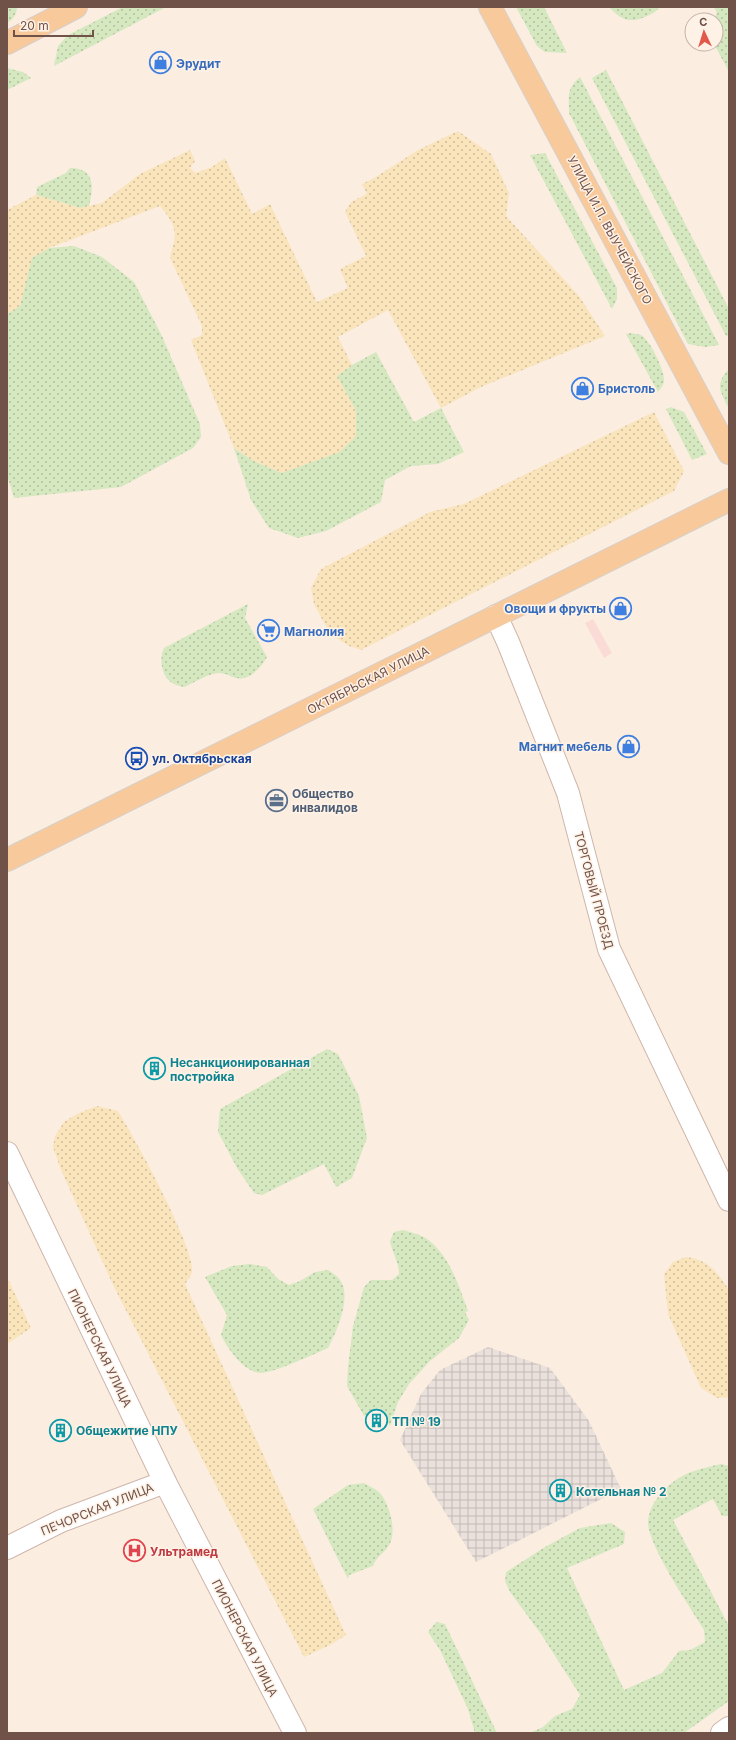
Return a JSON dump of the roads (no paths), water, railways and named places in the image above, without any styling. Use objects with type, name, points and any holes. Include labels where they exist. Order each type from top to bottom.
[{"type":"main road","points":[[7,43],[76,7]]},
{"type":"main road","name":"УЛИЦА И.П. ВЫУЧЕЙСКОГО","points":[[490,7],[729,453]]},
{"type":"main road","name":"ОКТЯБРЬСКАЯ УЛИЦА","points":[[7,860],[729,500]]},
{"type":"street","name":"ТОРГОВЫЙ ПРОЕЗД","points":[[496,616],[508,642],[568,793],[609,950],[729,1200]]},
{"type":"street","name":"ПИОНЕРСКАЯ УЛИЦА","points":[[7,1153],[165,1482],[295,1733]]},
{"type":"street","name":"ПЕЧОРСКАЯ УЛИЦА","points":[[7,1548],[61,1521],[165,1482]]},
{"type":"street","points":[[722,1733],[729,1728]]},
{"type":"place","name":"Эрудит","points":[[161,63]]},
{"type":"place","name":"Бристоль","points":[[583,388]]},
{"type":"place","name":"Овощи и фрукты","points":[[621,608]]},
{"type":"place","name":"Магнолия","points":[[268,631]]},
{"type":"place","name":"Магнит мебель","points":[[628,746]]},
{"type":"place","name":"ул. Октябрьская","points":[[136,758]]},
{"type":"place","name":"Общество инвалидов","points":[[276,800]]},
{"type":"place","name":"Несанкционированная постройка","points":[[155,1069]]},
{"type":"place","name":"ТП № 19","points":[[377,1421]]},
{"type":"place","name":"Общежитие НПУ","points":[[60,1430]]},
{"type":"place","name":"Котельная № 2","points":[[561,1491]]},
{"type":"place","name":"Ультрамед","points":[[135,1551]]}]
